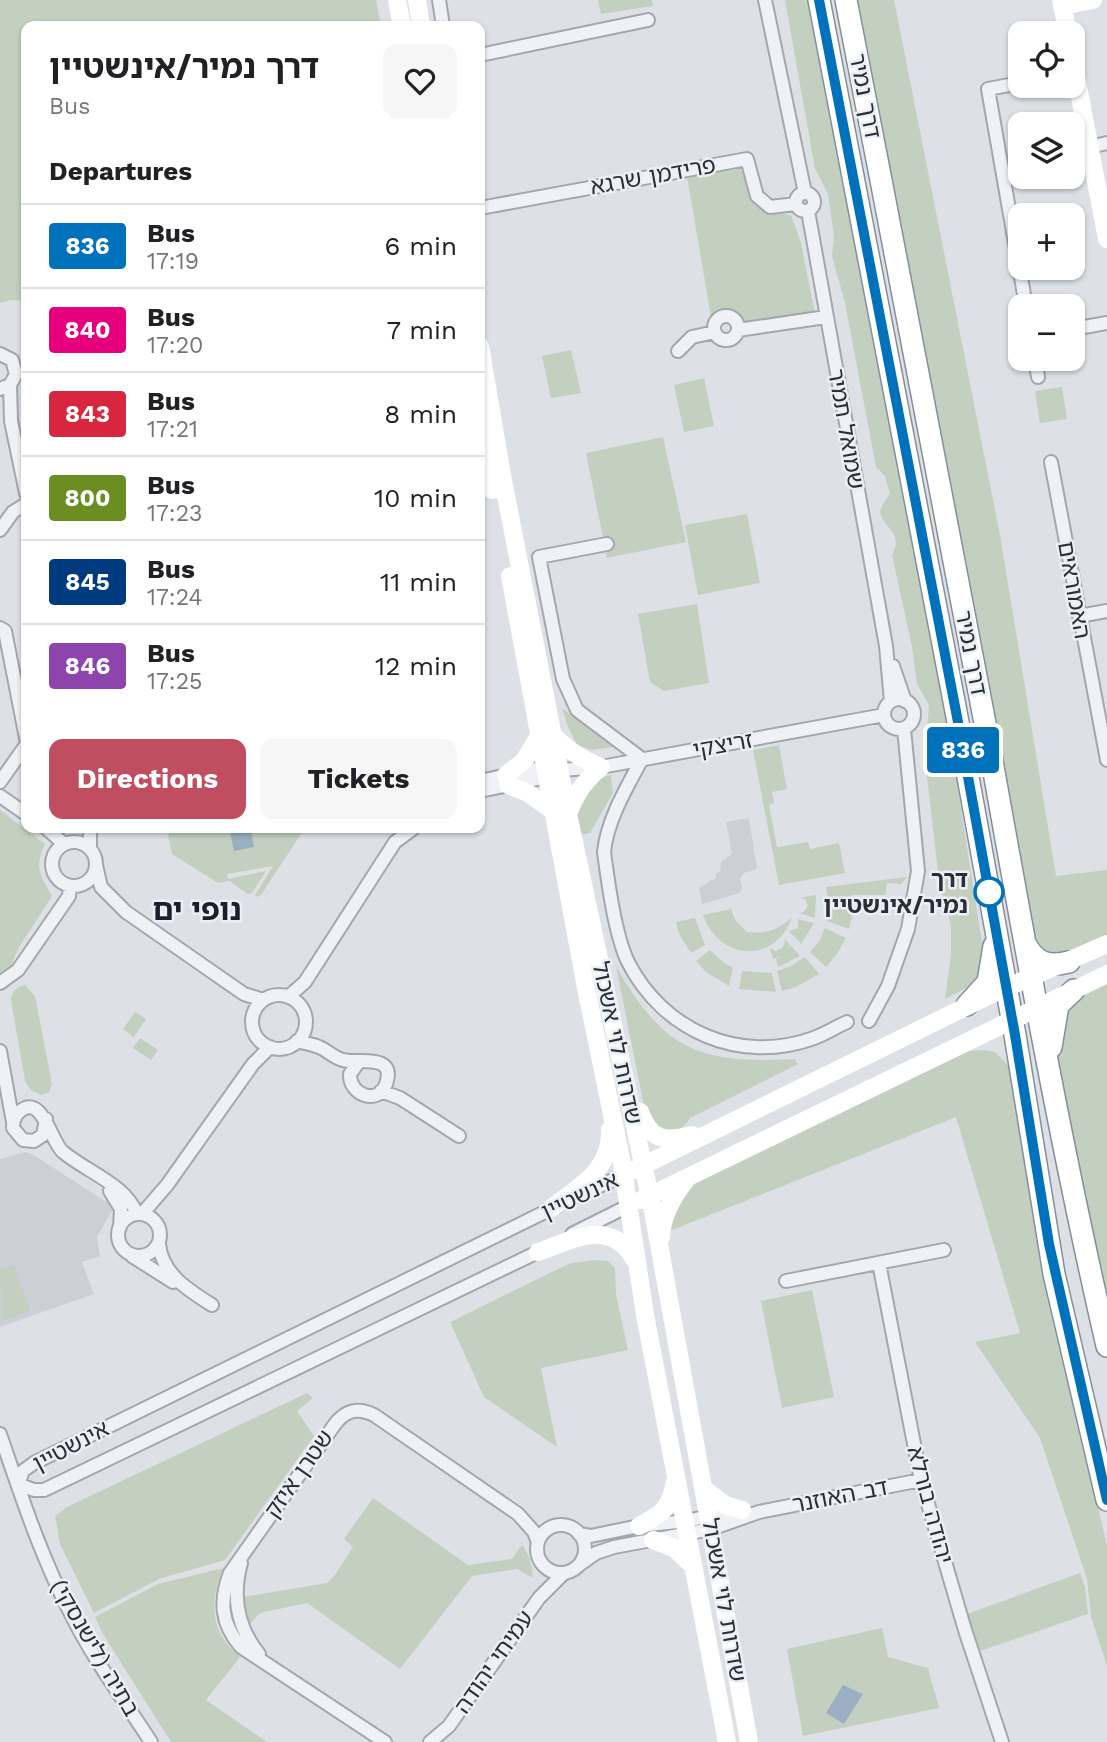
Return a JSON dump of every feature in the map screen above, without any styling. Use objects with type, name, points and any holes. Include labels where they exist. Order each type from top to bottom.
[{"type":"highway","name":"דרך נמיר","points":[[819,0],[1013,1019],[1054,1274],[1107,1500]]},
{"type":"highway","name":"דרך נמיר","points":[[846,0],[989,744],[1023,938],[1082,1236],[1107,1346]]},
{"type":"highway","points":[[967,1005],[988,982],[997,934]]},
{"type":"highway","points":[[1023,938],[1033,956],[1042,963],[1053,965],[1069,962]]},
{"type":"highway","points":[[1049,1070],[1058,1005],[1074,990]]},
{"type":"street","points":[[397,0],[401,21]]},
{"type":"street","points":[[417,0],[420,21]]},
{"type":"street","points":[[439,0],[442,21]]},
{"type":"street","points":[[765,0],[805,193]]},
{"type":"street","points":[[1066,21],[1062,3],[1093,0]]},
{"type":"street","points":[[485,54],[648,20]]},
{"type":"street","points":[[1008,85],[988,89],[1024,294]]},
{"type":"street","points":[[1083,98],[1098,145],[1107,239]]},
{"type":"street","name":"פרידמן שרגא","points":[[485,207],[747,159],[757,196],[770,207],[796,204]]},
{"type":"street","points":[[805,193],[814,201],[808,211],[799,209],[796,204],[798,197],[805,193]]},
{"type":"street","name":"שמואל תמיר","points":[[808,211],[886,646],[891,701]]},
{"type":"street","points":[[678,351],[692,337],[715,332],[720,338],[727,340],[738,330],[826,317]]},
{"type":"street","points":[[1085,327],[1107,323]]},
{"type":"street","points":[[6,357],[16,369],[8,384],[11,421],[21,469]]},
{"type":"street","points":[[1037,371],[1038,377]]},
{"type":"street","points":[[0,399],[11,421]]},
{"type":"street","name":"שדרות לוי אשכול","points":[[485,427],[501,470],[551,771],[644,1166],[749,1742]]},
{"type":"street","name":"האמוראים","points":[[1051,461],[1107,760]]},
{"type":"street","points":[[0,530],[13,512],[21,507]]},
{"type":"street","points":[[607,544],[539,557],[563,679],[577,710],[642,759]]},
{"type":"street","points":[[1079,616],[1107,611]]},
{"type":"street","points":[[0,628],[5,631],[21,713]]},
{"type":"street","name":"שמואל תמיר","points":[[886,646],[905,701]]},
{"type":"street","points":[[891,701],[905,701],[914,713],[912,722],[904,729],[890,727],[884,715],[886,707],[891,701]]},
{"type":"street","name":"זריצקי","points":[[507,780],[551,771],[601,767],[884,715]]},
{"type":"street","points":[[869,1021],[888,986],[908,929],[918,870],[904,729]]},
{"type":"street","points":[[485,781],[507,780],[561,813],[586,779],[601,767],[575,755],[546,735],[507,780],[485,790]]},
{"type":"street","points":[[0,782],[21,752]]},
{"type":"street","name":"שדרות לוי אשכול","points":[[642,759],[628,784],[606,840],[606,866],[628,962],[645,989],[669,1014],[687,1027],[718,1041],[751,1048],[781,1046],[814,1038],[848,1022]]},
{"type":"street","points":[[0,796],[21,811]]},
{"type":"street","name":"שדרות לוי אשכול","points":[[561,813],[608,1098],[624,1175],[645,1315],[727,1742]]},
{"type":"street","points":[[53,833],[67,843],[80,842],[90,848]]},
{"type":"street","points":[[78,833],[55,852],[52,870],[59,881],[95,892],[126,912]]},
{"type":"street","points":[[90,833],[90,848],[101,887],[126,912],[260,1005]]},
{"type":"street","points":[[394,833],[395,842]]},
{"type":"street","points":[[288,997],[305,982],[395,842],[407,833]]},
{"type":"street","points":[[0,983],[18,970],[69,896],[73,886],[89,880],[96,864]]},
{"type":"street","name":"אינשטיין","points":[[1107,944],[967,1005],[644,1166],[552,1208],[34,1462],[23,1471],[18,1484],[34,1490],[44,1490],[1107,974]]},
{"type":"street","points":[[302,1009],[305,982]]},
{"type":"street","points":[[253,1065],[258,1039],[253,1022],[260,1005],[273,996],[288,997],[302,1009],[306,1018],[305,1029],[297,1041],[282,1048],[271,1047],[258,1039]]},
{"type":"street","points":[[305,1029],[319,1047]]},
{"type":"street","points":[[297,1041],[319,1047],[341,1060],[358,1063],[370,1059],[376,1061],[385,1070],[384,1087]]},
{"type":"street","points":[[120,1227],[125,1220],[145,1216],[253,1065],[271,1047]]},
{"type":"street","points":[[0,1051],[13,1128],[19,1137],[51,1149],[113,1193],[121,1209],[121,1245],[129,1254],[212,1305]]},
{"type":"street","points":[[341,1060],[350,1074],[351,1086],[359,1094],[371,1096],[384,1087]]},
{"type":"street","points":[[621,1061],[646,1128],[653,1135],[669,1139],[680,1138],[726,1124]]},
{"type":"street","points":[[350,1074],[358,1063]]},
{"type":"street","points":[[6,1082],[28,1108],[39,1111],[46,1119],[59,1149],[114,1187],[160,1229],[160,1254],[166,1268],[189,1290]]},
{"type":"street","points":[[384,1087],[459,1136]]},
{"type":"street","points":[[552,1208],[599,1169],[604,1161],[610,1135],[608,1098]]},
{"type":"street","points":[[13,1122],[18,1113],[28,1108]]},
{"type":"street","points":[[34,1141],[46,1130],[46,1119]]},
{"type":"street","points":[[661,1254],[663,1220],[676,1194],[692,1176]]},
{"type":"street","points":[[538,1252],[583,1237],[612,1236],[627,1248],[639,1268]]},
{"type":"street","points":[[129,1254],[146,1255],[159,1244]]},
{"type":"street","points":[[786,1281],[944,1250]]},
{"type":"street","name":"יהודה בורלא","points":[[879,1263],[921,1480],[965,1630],[1002,1742]]},
{"type":"street","name":"שטרן איזק","points":[[386,1741],[266,1662],[245,1634],[238,1611],[237,1586],[244,1553],[335,1424],[349,1412],[364,1410],[374,1415],[518,1514]]},
{"type":"street","name":"בתיה (לישנסקי)","points":[[0,1434],[51,1575],[72,1617],[151,1742]]},
{"type":"street","points":[[639,1526],[661,1514],[668,1506],[676,1471]]},
{"type":"street","name":"דב האוזנר","points":[[687,1528],[750,1511],[921,1480]]},
{"type":"street","points":[[704,1489],[725,1505],[750,1511]]},
{"type":"street","points":[[518,1514],[568,1527],[579,1534],[583,1540],[584,1553],[579,1565]]},
{"type":"street","points":[[518,1514],[534,1532],[538,1542],[538,1558],[546,1568],[564,1573],[596,1553],[653,1540],[687,1528]]},
{"type":"street","points":[[538,1542],[545,1532],[556,1526]]},
{"type":"street","points":[[579,1534],[591,1535],[639,1526],[687,1528]]},
{"type":"street","points":[[653,1540],[674,1548],[694,1567]]},
{"type":"street","name":"עמיחי יהודה","points":[[538,1558],[538,1598]]},
{"type":"street","name":"עמיחי יהודה","points":[[443,1742],[449,1726],[538,1598],[564,1573]]},
{"type":"street","name":"עמיחי יהודה","points":[[430,1742],[449,1726]]},
{"type":"shaded area","points":[[749,818],[757,869],[744,873],[740,878],[740,893],[702,904],[699,888],[716,878],[715,874],[720,872],[721,862],[732,854],[726,822]]},
{"type":"shaded area","points":[[25,1152],[108,1203],[112,1211],[97,1237],[100,1256],[82,1262],[94,1294],[0,1327],[0,1159]]},
{"type":"green space","points":[[0,0],[376,0],[380,21],[21,21],[21,301],[0,303]]},
{"type":"green space","points":[[598,0],[652,0],[653,6],[601,14]]},
{"type":"green space","points":[[785,0],[808,0],[943,694],[985,962],[975,980],[945,999],[951,954],[951,926],[939,881],[925,758],[929,705],[917,684],[912,647],[892,555],[896,540],[881,515],[882,505],[890,494],[885,476],[876,467],[845,303],[832,256],[834,237],[828,194],[815,169]]},
{"type":"green space","points":[[853,0],[894,0],[1000,535],[1056,876],[1107,870],[1107,940],[1065,959],[1034,950]]},
{"type":"green space","points":[[740,169],[748,183],[752,201],[768,212],[791,215],[801,243],[815,314],[748,325],[737,314],[721,310],[711,317],[687,176]]},
{"type":"green space","points":[[571,350],[581,393],[551,398],[542,356]]},
{"type":"green space","points":[[704,378],[714,426],[684,432],[674,385]]},
{"type":"green space","points":[[1062,387],[1067,419],[1040,423],[1035,391]]},
{"type":"green space","points":[[663,437],[686,542],[607,558],[586,453]]},
{"type":"green space","points":[[747,514],[760,583],[698,595],[685,525]]},
{"type":"green space","points":[[697,604],[709,683],[664,691],[650,682],[638,614]]},
{"type":"green space","points":[[562,708],[613,747],[591,750],[577,745]]},
{"type":"green space","points":[[779,745],[787,789],[772,792],[774,803],[769,805],[777,847],[808,842],[810,849],[839,843],[845,873],[779,885],[753,750]]},
{"type":"green space","points":[[611,775],[613,793],[590,833],[579,835],[576,808],[593,780]]},
{"type":"green space","points":[[0,810],[21,826],[21,833],[30,833],[45,844],[39,865],[52,896],[18,949],[11,966],[0,974]]},
{"type":"green space","points":[[302,833],[261,895],[256,897],[273,866],[227,874],[228,879],[266,871],[252,893],[248,894],[229,881],[218,883],[172,854],[168,835]]},
{"type":"green space","points":[[907,877],[901,884],[887,883],[885,895],[852,895],[853,913],[849,929],[827,921],[829,905],[826,887]]},
{"type":"green space","points":[[816,895],[815,918],[799,913],[804,912],[808,906],[805,899],[800,898]]},
{"type":"green space","points":[[731,909],[735,920],[747,932],[772,930],[792,917],[774,943],[748,951],[734,949],[722,942],[711,931],[703,915]]},
{"type":"green space","points":[[695,918],[705,945],[691,953],[679,934],[676,922]]},
{"type":"green space","points":[[798,919],[814,923],[801,944],[789,931],[798,928]]},
{"type":"green space","points":[[825,928],[846,938],[826,967],[810,952],[820,940]]},
{"type":"green space","points":[[784,938],[800,956],[778,967],[776,959],[784,956],[773,959],[770,948],[776,951],[782,948]]},
{"type":"green space","points":[[710,950],[733,968],[729,986],[706,972],[696,961]]},
{"type":"green space","points":[[805,957],[819,974],[796,987],[782,991],[777,971]]},
{"type":"green space","points":[[616,966],[651,1017],[669,1034],[688,1046],[734,1059],[795,1059],[798,1064],[690,1118],[678,1130],[661,1132],[644,1106]]},
{"type":"green space","points":[[742,971],[772,973],[776,992],[739,989]]},
{"type":"green space","points":[[1107,980],[1107,1309],[1055,1068],[1056,1034],[1073,996]]},
{"type":"green space","points":[[25,985],[35,996],[52,1084],[49,1092],[41,1095],[31,1090],[25,1081],[11,1000],[15,990]]},
{"type":"green space","points":[[135,1012],[146,1019],[134,1037],[123,1029]]},
{"type":"green space","points":[[140,1038],[158,1050],[151,1060],[133,1048]]},
{"type":"green space","points":[[968,1051],[995,1052],[1008,1065],[1042,1274],[1107,1545],[1107,1666],[1091,1617],[1087,1579],[1040,1438],[975,1342],[1020,1333],[956,1117],[667,1232],[687,1187]]},
{"type":"green space","points":[[608,1261],[615,1268],[616,1295],[628,1350],[541,1368],[557,1447],[484,1397],[450,1322],[572,1263]]},
{"type":"green space","points":[[14,1265],[30,1311],[2,1321],[0,1270]]},
{"type":"green space","points":[[812,1290],[834,1397],[782,1408],[761,1301]]},
{"type":"green space","points":[[307,1393],[313,1398],[297,1411],[314,1436],[225,1560],[159,1579],[94,1613],[60,1544],[55,1516],[67,1507]]},
{"type":"green space","points":[[373,1498],[468,1565],[512,1559],[522,1545],[530,1560],[533,1578],[517,1569],[472,1576],[400,1669],[307,1603],[260,1613],[249,1625],[244,1597],[327,1583],[335,1575],[353,1547],[344,1539]]},
{"type":"green space","points":[[223,1568],[214,1605],[215,1616],[223,1637],[240,1657],[206,1700],[267,1742],[171,1742],[95,1617],[158,1584]]},
{"type":"green space","points":[[1080,1573],[1085,1587],[1088,1614],[977,1652],[964,1615]]},
{"type":"green space","points":[[882,1628],[888,1657],[928,1668],[939,1708],[803,1736],[787,1649]]},
{"type":"water","points":[[230,833],[252,833],[254,847],[234,851]]},
{"type":"water","points":[[843,1685],[863,1694],[844,1724],[826,1713]]},
{"type":"bus line","name":"836","points":[[819,0],[958,722],[1024,1084],[1054,1274],[1107,1500]]},
{"type":"place","name":"דרך נמיר/אינשטיין","points":[[989,892]]},
{"type":"district","name":"נופי ים","points":[[197,909]]}]
